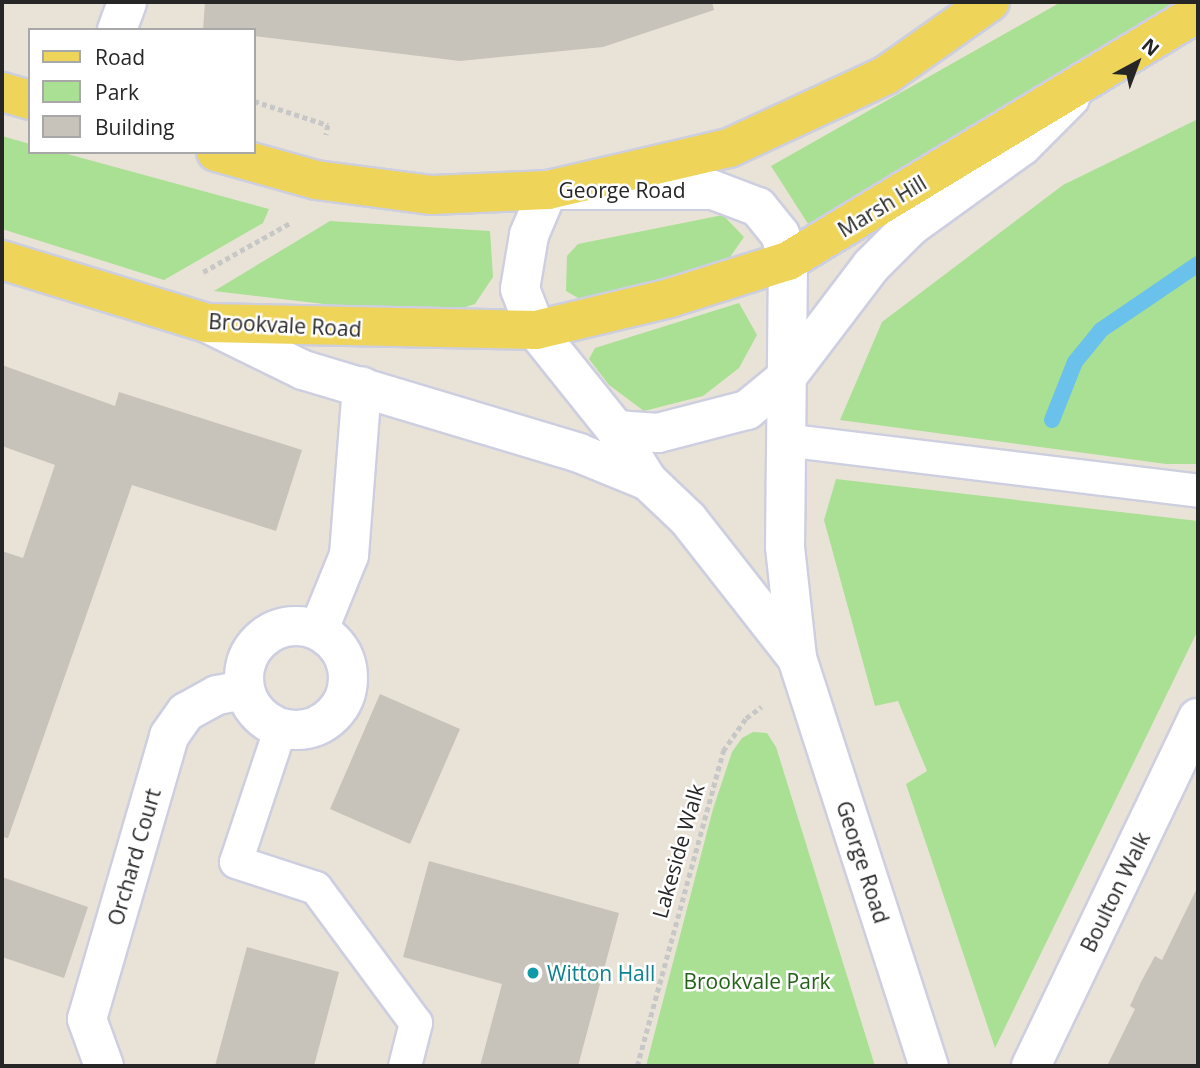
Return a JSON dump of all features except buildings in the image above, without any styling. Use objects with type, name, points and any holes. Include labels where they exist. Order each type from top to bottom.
[{"type":"main road","points":[[223,154],[316,180],[432,195],[548,190],[729,148],[886,75],[990,2]]},
{"type":"main road","name":"Marsh Hill","points":[[536,330],[670,298],[788,261],[1198,13]]},
{"type":"main road","points":[[2,92],[28,99]]},
{"type":"main road","name":"Brookvale Road","points":[[2,260],[207,323],[536,330]]},
{"type":"street","points":[[118,28],[127,2]]},
{"type":"street","points":[[616,430],[658,433],[747,410],[786,378],[871,266],[911,226],[1022,146],[1091,77]]},
{"type":"street","name":"George Road","points":[[799,668],[688,519],[648,481],[616,430],[536,330],[520,289],[528,235],[548,190],[713,190],[758,207],[780,234],[788,261],[785,547],[799,668],[929,1066]]},
{"type":"street","points":[[207,323],[303,370],[579,453],[648,481]]},
{"type":"street","points":[[319,629],[349,555],[362,387]]},
{"type":"street","points":[[281,626],[319,629],[342,651],[349,674],[336,714],[316,728],[291,732],[267,722],[244,691],[243,674],[254,645],[281,626]]},
{"type":"street","name":"Orchard Court","points":[[104,1066],[87,1019],[169,736],[186,712],[217,695],[244,691]]},
{"type":"street","name":"Boulton Walk","points":[[1031,1066],[1198,718]]},
{"type":"lane","points":[[785,440],[1198,492]]},
{"type":"lane","points":[[281,727],[236,862],[316,888],[416,1023],[405,1066]]},
{"type":"path","name":"Lakeside Walk","points":[[637,1066],[723,751],[746,718],[799,668]]},
{"type":"green space","points":[[1061,2],[1179,2],[810,227],[771,166]]},
{"type":"green space","points":[[1198,119],[1198,464],[1166,464],[840,420],[882,322],[1063,185]]},
{"type":"green space","points":[[2,136],[28,143],[28,154],[67,154],[269,209],[263,223],[164,280],[2,229]]},
{"type":"green space","points":[[723,215],[744,237],[728,260],[585,302],[566,291],[567,256],[578,244]]},
{"type":"green space","points":[[330,221],[490,231],[493,277],[475,304],[434,317],[214,291]]},
{"type":"green space","points":[[739,303],[757,335],[739,368],[703,396],[644,411],[609,385],[589,359],[595,348]]},
{"type":"green space","points":[[836,479],[1198,521],[1198,630],[995,1048],[906,784],[927,771],[898,701],[875,706],[824,520]]},
{"type":"green space","name":"Brookvale Park","points":[[753,732],[767,733],[776,747],[875,1066],[646,1066],[713,809],[732,752],[742,738]]},
{"type":"waterway","points":[[1052,420],[1075,362],[1101,330],[1198,264]]},
{"type":"place","name":"Witton Hall","points":[[533,973]]}]
